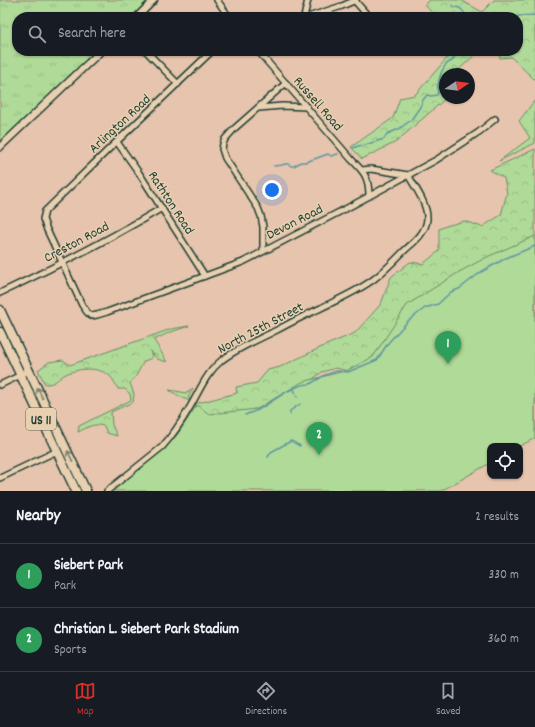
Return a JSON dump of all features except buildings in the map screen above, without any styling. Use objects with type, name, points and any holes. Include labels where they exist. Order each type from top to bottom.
[{"type":"main road","name":"US 11","points":[[0,310],[86,491]]},
{"type":"main road","name":"US 11","points":[[0,332],[76,491]]},
{"type":"street","points":[[142,12],[154,0]]},
{"type":"street","points":[[217,0],[226,12]]},
{"type":"street","points":[[305,12],[308,0]]},
{"type":"street","points":[[323,12],[355,0],[365,12]]},
{"type":"street","points":[[0,147],[96,56]]},
{"type":"street","points":[[151,56],[178,84]]},
{"type":"street","name":"Arlington Road","points":[[63,263],[43,219],[45,212],[50,205],[207,56]]},
{"type":"street","name":"Russell Road","points":[[262,56],[362,170],[368,182],[369,196]]},
{"type":"street","points":[[263,251],[263,228],[258,208],[225,158],[222,149],[225,139],[286,83]]},
{"type":"street","points":[[258,108],[282,106],[307,107]]},
{"type":"street","name":"Devon Road","points":[[63,263],[82,305],[87,312],[91,316],[102,314],[243,262],[436,160],[479,132],[495,119]]},
{"type":"street","name":"Rathton Road","points":[[117,142],[162,208],[205,276]]},
{"type":"street","points":[[362,170],[371,169],[408,175]]},
{"type":"street","name":"North 25th Street","points":[[107,491],[169,440],[190,408],[203,381],[223,359],[247,345],[367,284],[420,236],[425,228],[427,214],[422,200],[408,175]]},
{"type":"street","name":"Creston Road","points":[[0,293],[63,263],[162,208]]},
{"type":"street","points":[[0,385],[29,371]]},
{"type":"street","points":[[0,478],[57,451]]},
{"type":"green space","points":[[0,0],[152,0],[139,12],[12,12],[12,56],[92,56],[0,142]]},
{"type":"green space","points":[[430,0],[461,0],[482,12],[431,12],[425,5]]},
{"type":"green space","points":[[494,0],[535,0],[535,80],[511,57],[500,58],[500,56],[523,56],[523,12],[482,12]]},
{"type":"green space","points":[[447,56],[474,56],[461,68],[439,68],[439,104],[396,142],[362,159],[351,147],[393,118],[400,98],[415,95],[447,58]]},
{"type":"green space","points":[[535,100],[535,143],[499,161],[530,138],[519,121]]},
{"type":"green space","points":[[535,149],[535,437],[252,424],[375,359],[348,371],[336,368],[322,372],[298,390],[264,411],[221,416],[201,414],[195,404],[169,390],[187,393],[193,388],[188,398],[198,403],[237,393],[236,387],[257,383],[268,370],[280,367],[355,333],[381,304],[391,277],[410,262],[423,264],[439,251],[439,229],[464,221],[482,227],[501,215],[507,193],[504,178],[490,170]]},
{"type":"green space","points":[[535,236],[535,438],[523,444],[523,443],[487,443],[487,465],[441,491],[111,491],[162,451],[177,435],[197,405],[209,414],[257,409],[302,382],[348,370],[373,357],[407,305],[459,272],[487,257]]},
{"type":"green space","points":[[189,326],[168,333],[154,340],[167,362],[157,359],[150,350],[152,358],[144,361],[135,378],[130,383],[134,394],[133,402],[111,412],[112,425],[117,436],[107,433],[104,426],[100,425],[91,426],[78,432],[79,426],[131,400],[130,394],[125,389],[118,389],[110,376],[94,369],[87,369],[69,373],[54,382],[45,384],[38,370],[49,362],[63,360],[70,365],[171,329]]},
{"type":"waterway","points":[[452,5],[460,8],[464,12]]},
{"type":"waterway","points":[[523,16],[535,15]]},
{"type":"waterway","points":[[353,148],[384,139],[387,134],[399,129],[411,120],[427,95],[437,95],[441,73],[446,64],[452,61],[454,56]]},
{"type":"waterway","points":[[274,166],[285,164],[294,166],[301,162],[306,162],[328,154],[331,156],[338,154]]},
{"type":"waterway","points":[[245,415],[258,410],[286,392],[301,385],[310,384],[325,375],[337,371],[348,372],[377,360],[388,343],[408,321],[425,308],[438,304],[451,292],[459,289],[481,272],[506,258],[535,246]]},
{"type":"waterway","points":[[294,389],[297,397]]},
{"type":"waterway","points":[[290,414],[290,411],[300,404]]},
{"type":"waterway","points":[[268,457],[271,452],[291,441],[300,446]]},
{"type":"place","name":"Siebert Park","points":[[448,364]]},
{"type":"place","name":"Christian L. Siebert Park Stadium","points":[[319,455]]}]
